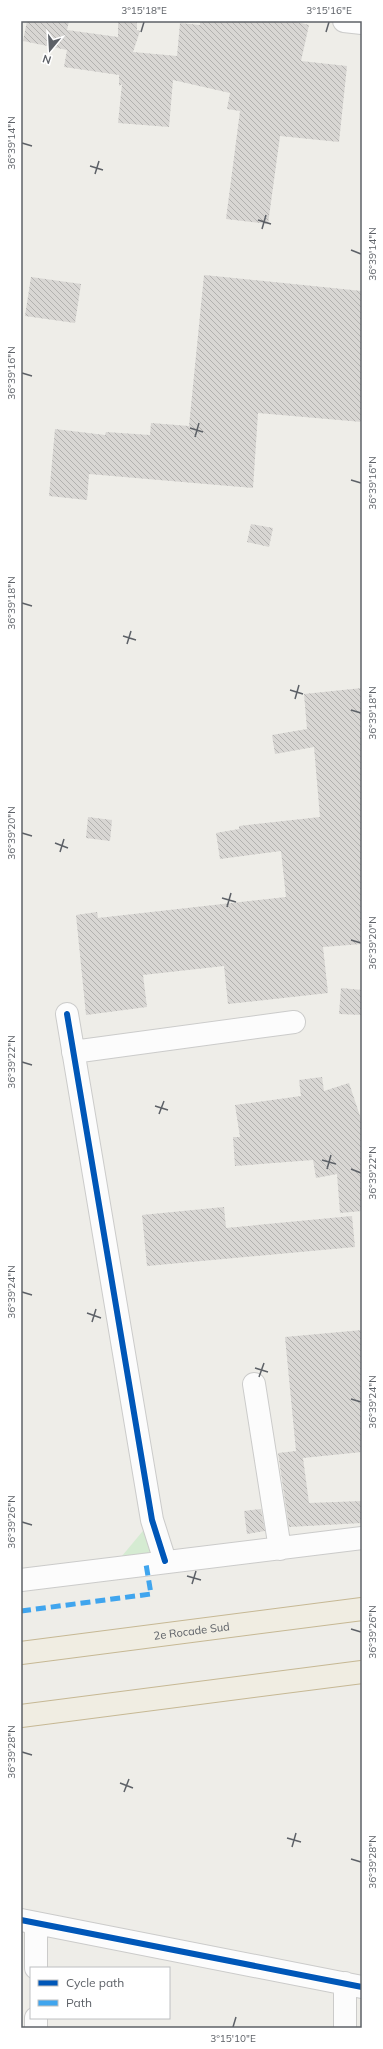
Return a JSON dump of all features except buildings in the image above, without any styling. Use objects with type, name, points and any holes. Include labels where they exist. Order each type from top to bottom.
[{"type":"highway","name":"2e Rocade Sud","points":[[21,1653],[362,1609]]},
{"type":"highway","points":[[21,1716],[362,1672]]},
{"type":"street","points":[[344,21],[362,23]]},
{"type":"street","points":[[67,1014],[152,1520],[166,1561]]},
{"type":"street","points":[[73,1052],[294,1022]]},
{"type":"street","points":[[254,1384],[280,1549]]},
{"type":"street","points":[[21,1580],[362,1538]]},
{"type":"street","points":[[36,1967],[28,1922],[353,1985],[345,2028]]},
{"type":"green space","points":[[152,1520],[165,1561],[112,1568]]},
{"type":"marked path","points":[[21,1611],[151,1594],[146,1564]]},
{"type":"cycle path","points":[[67,1014],[152,1520],[165,1561]]},
{"type":"cycle path","points":[[21,1920],[362,1987]]}]
